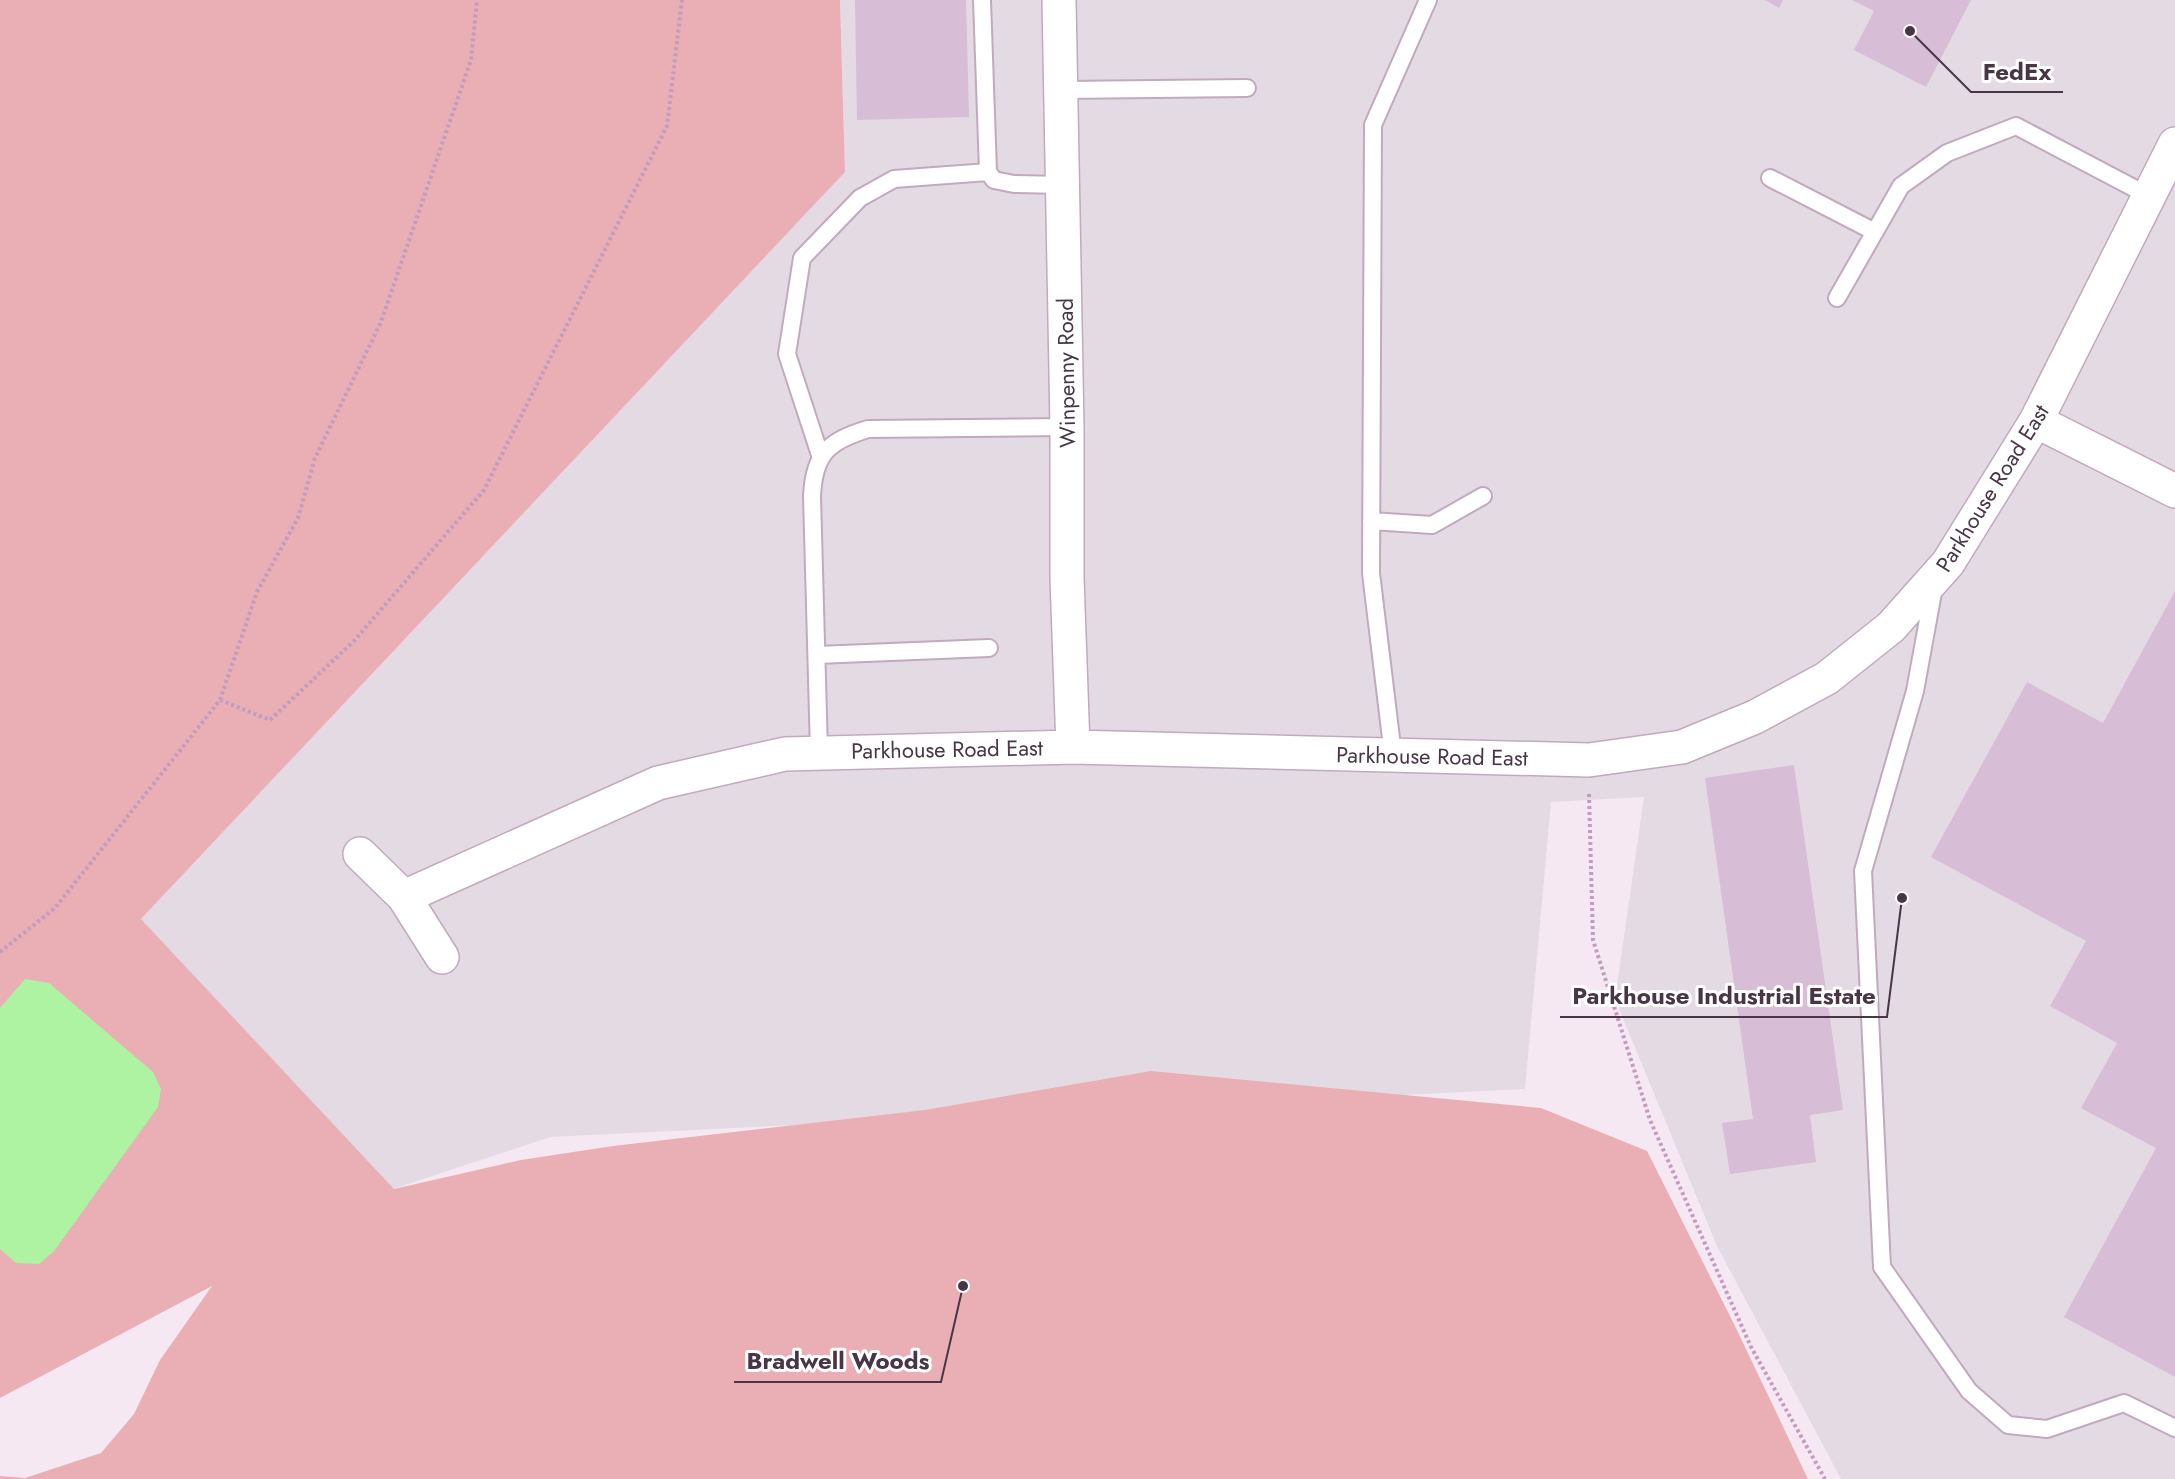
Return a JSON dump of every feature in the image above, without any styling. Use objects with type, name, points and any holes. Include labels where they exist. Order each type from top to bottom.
[{"type":"street","name":"Winpenny Road","points":[[1059,0],[1067,427],[1067,578],[1073,747]]},
{"type":"street","name":"Parkhouse Road East","points":[[404,897],[658,783],[785,754],[1073,747],[1589,760],[1682,747],[1755,717],[1827,678],[1891,627],[1948,563],[2036,421],[2175,144]]},
{"type":"street","points":[[2036,421],[2175,491]]},
{"type":"street","points":[[360,854],[404,897],[442,957]]},
{"type":"lane","points":[[982,0],[988,172],[994,180],[1014,184],[1062,185]]},
{"type":"lane","points":[[1393,755],[1371,573],[1373,125],[1428,0]]},
{"type":"lane","points":[[1061,90],[1247,88]]},
{"type":"lane","points":[[1837,298],[1901,186],[1947,153],[2016,126],[2149,196]]},
{"type":"lane","points":[[821,458],[787,354],[802,258],[860,198],[894,179],[988,172]]},
{"type":"lane","points":[[1770,178],[1875,232]]},
{"type":"lane","points":[[819,752],[812,496],[813,474],[821,458],[833,444],[868,429],[1067,427]]},
{"type":"lane","points":[[1371,522],[1432,525],[1483,496]]},
{"type":"lane","points":[[1935,578],[1915,691],[1863,871],[1882,1267],[1969,1391],[2008,1425],[2047,1429],[2124,1403],[2175,1428]]},
{"type":"lane","points":[[817,655],[989,648]]},
{"type":"path","points":[[0,952],[55,908],[220,700],[258,592],[298,518],[315,458],[381,322],[471,60],[477,0]]},
{"type":"path","points":[[220,700],[270,720],[354,641],[484,490],[667,126],[682,0]]},
{"type":"path","points":[[1589,760],[1593,940],[1650,1120],[1750,1347],[1825,1479]]},
{"type":"shaded area","points":[[0,0],[840,0],[845,172],[141,919],[394,1189],[521,1160],[613,1146],[925,1110],[1151,1071],[1541,1108],[1647,1151],[1734,1324],[1808,1479],[0,1479],[0,1476],[25,1478],[101,1453],[134,1414],[160,1360],[212,1286],[0,1398]]},
{"type":"shaded area","points":[[840,0],[2175,0],[2175,1479],[1841,1479],[1717,1246],[1615,999],[1644,797],[1551,802],[1525,1089],[550,1137],[393,1189],[141,919],[845,172]]},
{"type":"shaded area","points":[[25,979],[49,983],[153,1072],[161,1089],[158,1107],[54,1251],[39,1264],[16,1263],[0,1249],[0,1008]]},
{"type":"building","points":[[855,0],[966,0],[969,117],[857,120]]},
{"type":"building","points":[[1765,0],[1783,0],[1779,8]]},
{"type":"building","points":[[1852,0],[1971,0],[1926,87],[1854,50],[1874,11]]},
{"type":"building","points":[[2175,591],[2175,1377],[2064,1317],[2156,1148],[2081,1108],[2117,1043],[2050,1006],[2086,941],[1931,857],[2027,682],[2103,723]]},
{"type":"building","points":[[1794,765],[1843,1110],[1810,1115],[1816,1162],[1730,1174],[1722,1123],[1753,1119],[1705,778]]},
{"type":"place","name":"FedEx","points":[[1910,31]]},
{"type":"place","name":"Parkhouse Industrial Estate","points":[[1902,898]]},
{"type":"place","name":"Bradwell Woods","points":[[963,1286]]}]
